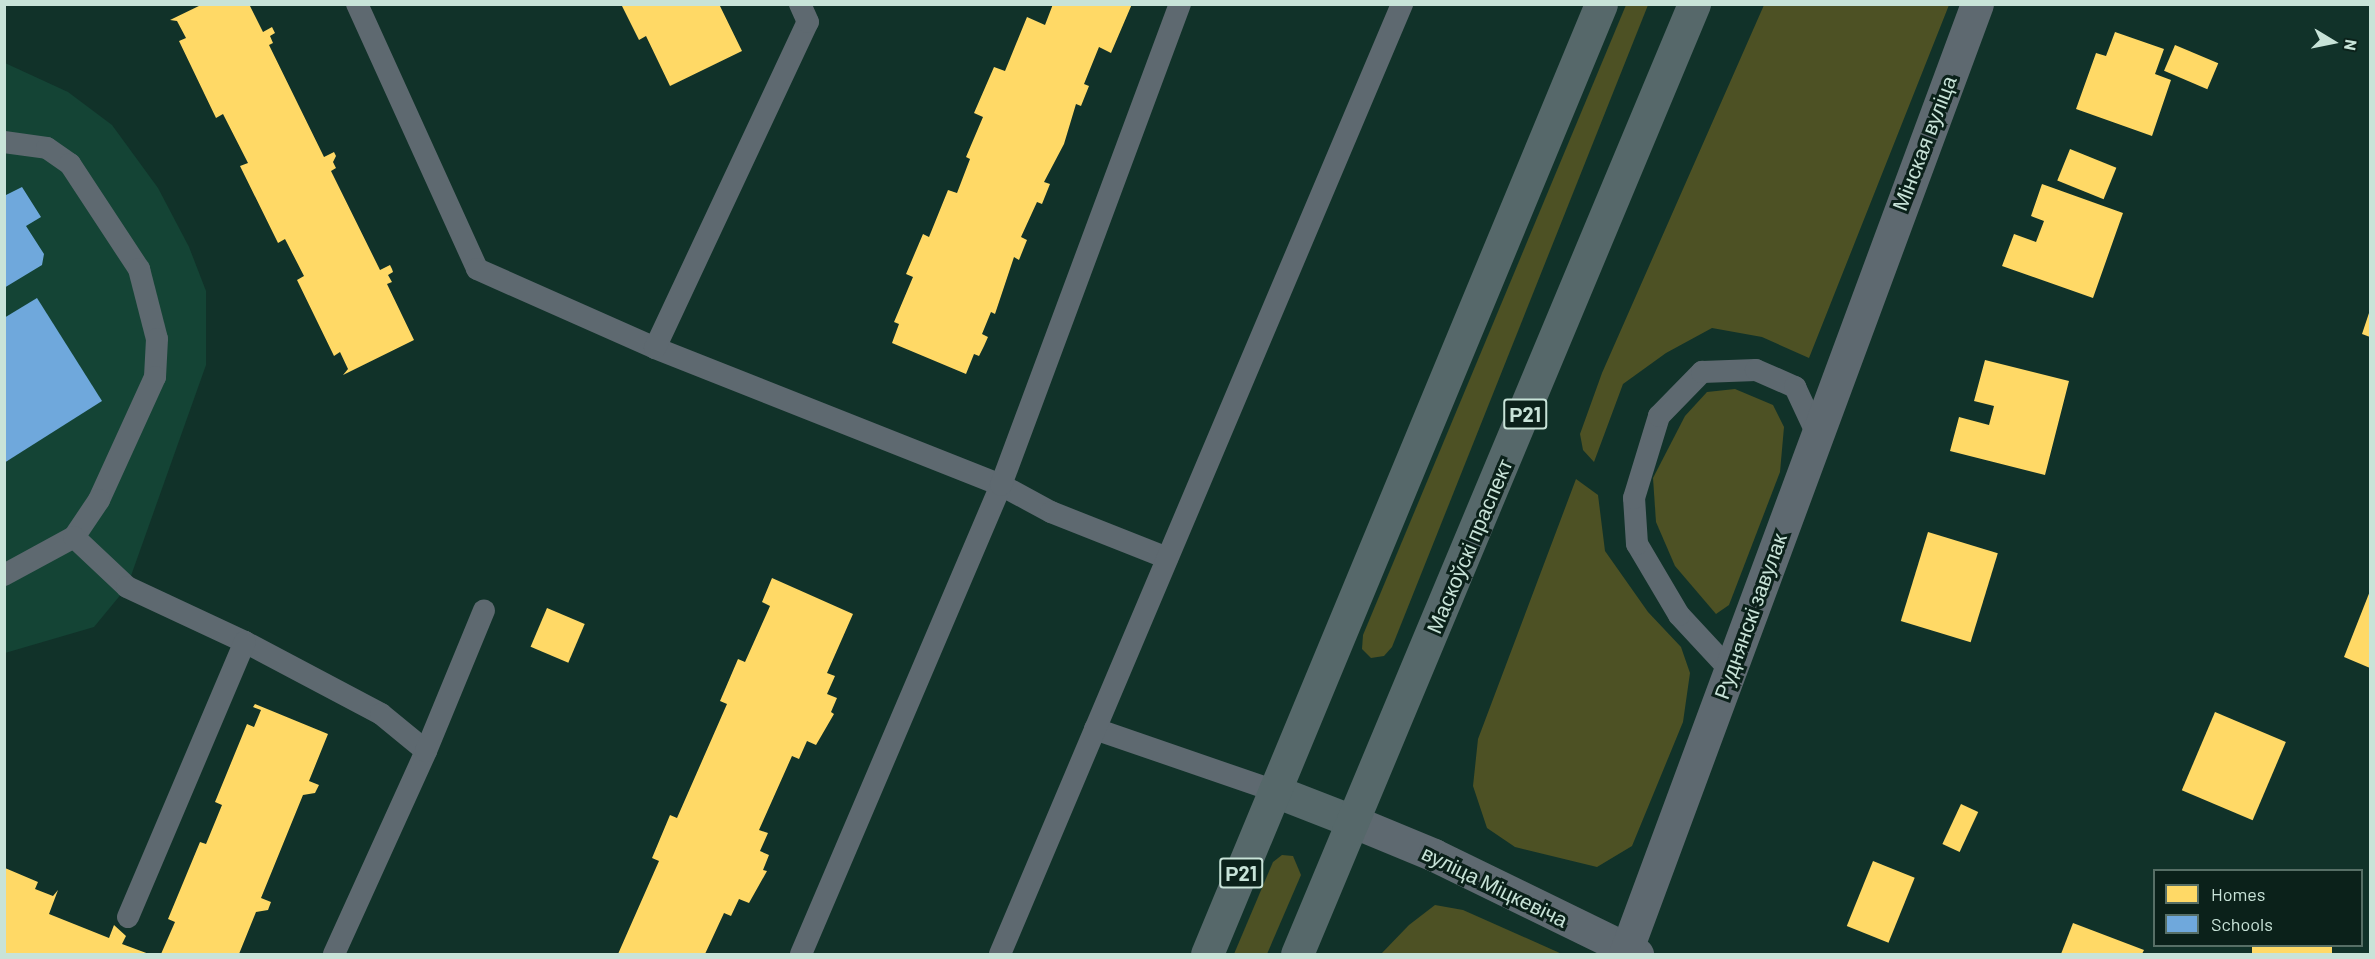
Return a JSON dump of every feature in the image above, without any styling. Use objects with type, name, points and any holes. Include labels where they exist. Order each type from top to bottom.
[{"type":"main road","name":"Р21","points":[[1207,954],[1601,4]]},
{"type":"main road","name":"Маскоўскі праспект","points":[[1296,954],[1694,4]]},
{"type":"main road","points":[[1275,791],[1352,821]]},
{"type":"street","name":"Мінская вуліца","points":[[1871,281],[1977,4]]},
{"type":"street","name":"Руднянскі завулак","points":[[1629,953],[1871,281]]},
{"type":"street","name":"вуліца Міцкевіча","points":[[1352,821],[1434,855],[1629,953]]},
{"type":"lane","points":[[357,4],[477,268],[655,348],[1001,485],[1051,512],[1167,558]]},
{"type":"lane","points":[[655,348],[808,22],[800,4]]},
{"type":"lane","points":[[801,954],[1001,485],[1180,4]]},
{"type":"lane","points":[[1000,954],[1402,4]]},
{"type":"lane","points":[[4,142],[47,148],[70,164],[139,268],[157,339],[155,377],[99,500],[74,537],[4,575]]},
{"type":"lane","points":[[1731,671],[1679,615],[1637,544],[1634,498],[1659,416],[1702,372],[1756,370],[1795,387],[1816,432]]},
{"type":"lane","points":[[74,537],[127,587],[245,642],[381,714],[426,751]]},
{"type":"lane","points":[[334,954],[426,751],[484,610]]},
{"type":"lane","points":[[128,917],[245,642]]},
{"type":"lane","points":[[1095,729],[1275,791]]},
{"type":"shaded area","points":[[1626,5],[1648,5],[1392,647],[1384,656],[1371,658],[1362,649],[1363,635]]},
{"type":"shaded area","points":[[1764,5],[1949,5],[1809,358],[1762,337],[1712,328],[1666,353],[1623,384],[1594,462],[1583,450],[1580,434],[1602,373]]},
{"type":"shaded area","points":[[5,63],[68,92],[112,125],[158,188],[189,247],[206,291],[206,365],[127,587],[94,627],[5,653]]},
{"type":"shaded area","points":[[1735,389],[1773,405],[1784,427],[1780,472],[1729,605],[1716,614],[1675,566],[1656,522],[1653,478],[1685,416],[1707,392]]},
{"type":"shaded area","points":[[1576,479],[1598,495],[1605,551],[1648,612],[1681,647],[1690,673],[1683,722],[1632,846],[1597,867],[1515,847],[1487,828],[1473,786],[1478,739]]},
{"type":"shaded area","points":[[1282,855],[1293,856],[1301,875],[1267,954],[1234,954],[1273,862]]},
{"type":"shaded area","points":[[1435,905],[1463,910],[1562,954],[1381,954],[1409,925]]},
{"type":"building: Homes","points":[[203,4],[249,4],[263,32],[272,27],[275,33],[270,36],[273,43],[269,45],[324,157],[334,152],[336,156],[333,162],[336,168],[331,171],[380,270],[390,265],[392,269],[393,272],[388,275],[392,282],[387,284],[414,340],[343,375],[348,369],[340,352],[334,356],[297,280],[304,276],[285,239],[278,243],[240,166],[248,163],[223,114],[216,118],[179,41],[186,38],[177,21],[170,20]]},
{"type":"building: Homes","points":[[621,4],[719,4],[742,51],[670,86],[646,36],[639,40]]},
{"type":"building: Homes","points":[[1053,4],[1132,4],[1111,53],[1099,47],[1084,84],[1089,86],[1081,106],[1076,104],[1064,144],[1044,182],[1050,184],[1042,204],[1037,202],[1021,237],[1027,240],[1019,260],[1014,257],[995,314],[991,312],[982,334],[988,337],[979,356],[974,354],[966,374],[892,343],[899,324],[894,322],[913,277],[906,274],[923,234],[929,237],[948,190],[957,193],[970,159],[966,157],[983,117],[974,113],[994,67],[1005,71],[1027,17],[1045,25]]},
{"type":"building: Homes","points":[[2115,32],[2164,49],[2155,74],[2171,80],[2152,136],[2076,109],[2096,53],[2106,56]]},
{"type":"building: Homes","points":[[2175,45],[2218,63],[2207,89],[2164,71]]},
{"type":"building: Homes","points":[[2070,149],[2116,168],[2104,199],[2057,181]]},
{"type":"building: Homes","points":[[2042,184],[2123,213],[2093,298],[2002,266],[2014,234],[2036,242],[2044,221],[2031,216]]},
{"type":"building: Homes","points":[[2370,310],[2370,337],[2362,334]]},
{"type":"building: Homes","points":[[1985,360],[2069,381],[2045,475],[1950,451],[1959,417],[1989,425],[1994,406],[1974,401]]},
{"type":"building: Homes","points":[[1928,532],[1998,553],[1971,642],[1901,621]]},
{"type":"building: Homes","points":[[772,578],[853,614],[827,673],[835,676],[827,694],[837,698],[831,712],[834,714],[816,745],[807,741],[799,759],[792,756],[759,830],[768,833],[760,851],[769,855],[763,870],[767,871],[749,903],[739,899],[731,916],[724,913],[705,954],[618,954],[659,861],[652,858],[670,815],[677,818],[727,704],[720,701],[738,659],[745,662],[770,606],[762,602]]},
{"type":"building: Homes","points":[[2370,591],[2370,668],[2344,657]]},
{"type":"building: Homes","points":[[547,608],[585,624],[568,663],[531,647]]},
{"type":"building: Homes","points":[[255,704],[328,734],[309,781],[319,785],[315,793],[303,795],[261,898],[271,902],[268,910],[256,912],[239,954],[161,954],[175,922],[168,919],[200,842],[206,844],[222,805],[215,802],[247,724],[254,727],[261,710],[253,707]]},
{"type":"building: Homes","points":[[2215,712],[2286,742],[2253,820],[2182,790]]},
{"type":"building: Homes","points":[[1961,804],[1978,812],[1960,852],[1942,844]]},
{"type":"building: Homes","points":[[1873,861],[1915,878],[1889,943],[1847,926]]},
{"type":"building: Homes","points":[[5,868],[38,882],[35,889],[53,896],[58,890],[49,914],[109,938],[114,925],[126,936],[122,944],[149,954],[5,953]]},
{"type":"building: Homes","points":[[2073,923],[2144,950],[2142,954],[2061,954]]},
{"type":"building: Homes","points":[[2252,947],[2332,947],[2332,954],[2252,954]]},
{"type":"building: Schools","points":[[22,187],[41,217],[26,226],[44,254],[42,265],[4,288],[4,196]]},
{"type":"building: Schools","points":[[37,298],[102,401],[4,463],[4,318]]}]
